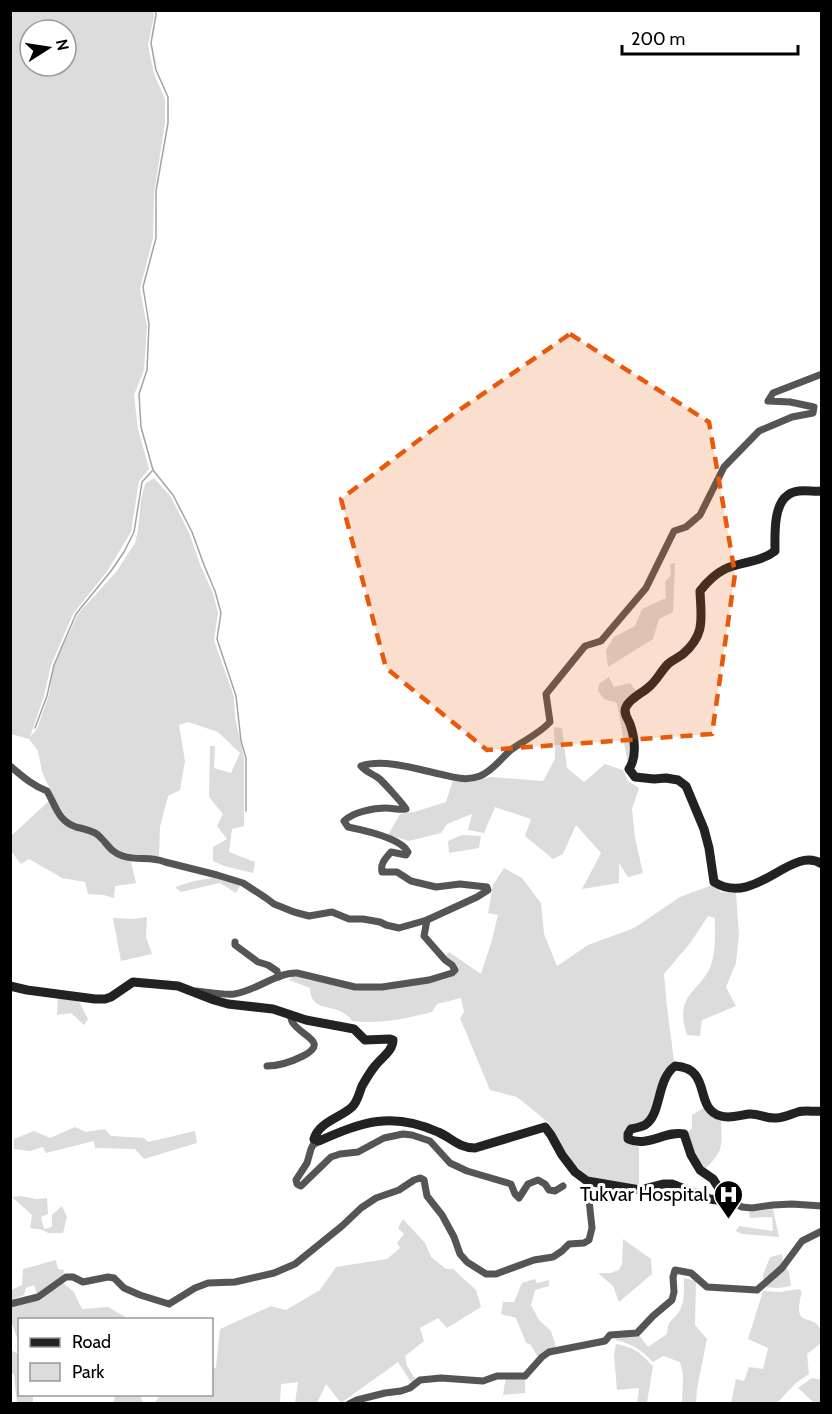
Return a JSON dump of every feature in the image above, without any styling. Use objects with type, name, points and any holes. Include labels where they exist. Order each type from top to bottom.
[{"type":"main road","points":[[822,491],[800,491],[788,494],[781,502],[777,516],[775,551],[767,557],[724,569],[710,579],[700,591],[702,615],[700,630],[694,643],[668,665],[651,686],[626,706],[625,712],[634,739],[633,762],[629,769],[635,777],[678,780],[686,786],[704,829],[714,882],[722,887],[743,888],[767,880],[788,865],[817,861],[822,864]]},
{"type":"main road","points":[[10,986],[95,999],[111,997],[133,982],[178,986],[228,1004],[273,1009],[306,1020],[354,1029],[365,1040],[393,1040],[391,1048],[368,1076],[353,1106],[316,1133],[314,1139],[319,1141],[358,1125],[389,1120],[427,1126],[445,1134],[466,1148],[475,1148],[545,1127],[575,1172],[587,1181],[640,1190],[672,1184],[717,1200],[722,1194],[713,1179],[700,1170],[691,1155],[684,1134],[678,1133],[645,1141],[628,1139],[631,1129],[645,1125],[651,1119],[669,1070],[675,1066],[683,1066],[691,1070],[701,1084],[705,1105],[712,1112],[721,1116],[751,1114],[777,1119],[800,1112],[822,1111]]},
{"type":"street","points":[[10,766],[36,787],[47,791],[63,820],[98,835],[114,852],[124,857],[158,859],[230,879],[258,892],[274,904],[294,912],[309,916],[332,912],[349,919],[380,922],[399,928],[427,920],[477,897],[488,890],[487,887],[460,884],[436,887],[411,881],[397,872],[382,872],[382,862],[392,852],[406,855],[408,849],[381,836],[348,827],[344,821],[348,817],[374,810],[406,809],[378,777],[361,766],[392,764],[458,779],[469,779],[488,772],[510,751],[545,728],[550,722],[546,694],[585,646],[601,641],[646,588],[674,531],[686,527],[700,515],[724,467],[759,431],[792,417],[813,413],[814,407],[790,402],[768,401],[773,393],[822,374]]},
{"type":"street","points":[[189,990],[235,994],[288,973],[297,973],[354,987],[382,987],[452,974],[454,970],[452,964],[445,960],[424,936],[427,920]]},
{"type":"street","points":[[235,942],[235,945],[249,956],[276,971],[279,977]]},
{"type":"street","points":[[267,1066],[278,1066],[311,1052],[314,1048],[311,1039],[293,1024],[290,1014]]},
{"type":"street","points":[[319,1141],[311,1149],[307,1163],[296,1180],[297,1185],[301,1186],[330,1157],[358,1152],[384,1138],[403,1134],[430,1141],[450,1163],[467,1171],[511,1184],[519,1198],[528,1184],[538,1180],[549,1190],[555,1191],[563,1186]]},
{"type":"street","points":[[10,1304],[38,1297],[66,1277],[74,1277],[83,1282],[114,1278],[124,1288],[169,1304],[208,1283],[236,1282],[274,1273],[295,1263],[376,1198],[399,1190],[420,1178],[424,1180],[427,1196],[442,1215],[454,1237],[460,1254],[467,1262],[486,1274],[496,1274],[534,1260],[553,1257],[569,1244],[584,1243],[590,1240],[592,1228],[587,1181]]},
{"type":"street","points":[[721,1197],[741,1207],[752,1208],[792,1204],[822,1206]]},
{"type":"street","points":[[349,1404],[368,1397],[410,1388],[420,1380],[441,1378],[483,1381],[497,1376],[525,1376],[542,1357],[549,1353],[605,1341],[610,1335],[637,1333],[672,1300],[675,1270],[691,1273],[707,1287],[757,1290],[786,1263],[802,1240],[822,1231]]},
{"type":"street","points":[[368,1397],[374,1404]]},
{"type":"highlighted area","points":[[570,334],[709,422],[735,574],[712,734],[487,750],[386,668],[341,499],[452,415]]},
{"type":"green space","points":[[10,11],[153,11],[148,45],[154,74],[165,99],[165,123],[154,193],[153,238],[140,289],[147,326],[144,370],[134,395],[138,429],[149,469],[139,481],[131,532],[108,570],[73,614],[51,665],[44,696],[30,737],[37,729],[49,695],[54,665],[78,614],[116,572],[135,543],[145,484],[154,478],[171,497],[189,533],[213,593],[218,613],[214,640],[234,697],[235,717],[244,758],[244,826],[232,829],[229,852],[255,862],[253,873],[213,861],[213,847],[227,839],[217,826],[223,814],[209,797],[210,746],[215,746],[214,768],[231,773],[240,753],[218,732],[188,722],[179,725],[185,761],[180,790],[168,796],[160,827],[159,856],[135,856],[117,850],[94,828],[68,819],[57,804],[42,772],[38,751],[29,739],[11,734]]},
{"type":"green space","points":[[675,563],[673,612],[659,619],[653,639],[608,667],[606,650],[614,637],[635,626],[642,609],[666,598],[665,582],[671,575],[670,564]]},
{"type":"green space","points":[[609,677],[614,687],[630,683],[637,692],[625,704],[632,742],[628,765],[617,703],[604,699],[598,691],[599,684]]},
{"type":"green space","points":[[554,727],[562,728],[567,768],[584,782],[605,764],[623,770],[628,781],[639,788],[632,809],[635,838],[643,873],[628,877],[619,863],[619,883],[582,889],[601,853],[576,825],[563,854],[553,859],[525,836],[531,819],[495,807],[484,833],[468,830],[472,814],[447,824],[441,833],[409,841],[388,835],[400,814],[446,802],[453,780],[473,781],[491,777],[543,781],[555,759]]},
{"type":"green space","points":[[50,800],[57,815],[96,836],[112,854],[131,862],[136,883],[115,886],[114,898],[88,894],[85,882],[62,878],[29,859],[21,864],[11,851],[10,837]]},
{"type":"green space","points":[[462,835],[481,836],[479,848],[449,853],[448,841]]},
{"type":"green space","points":[[504,868],[522,878],[541,903],[544,934],[557,966],[588,945],[634,928],[680,897],[712,885],[721,892],[736,893],[739,935],[736,963],[726,987],[736,1006],[702,1020],[700,1036],[687,1035],[683,1011],[687,999],[711,965],[715,918],[708,916],[691,942],[664,974],[674,1061],[668,1069],[647,1120],[631,1128],[631,1144],[639,1147],[639,1186],[587,1176],[567,1157],[549,1123],[517,1097],[490,1090],[460,1018],[464,1012],[461,998],[437,1004],[432,1012],[411,1017],[383,1021],[352,1021],[340,1011],[314,1001],[310,988],[289,980],[294,975],[354,990],[383,990],[442,980],[454,976],[458,969],[454,962],[445,956],[449,952],[481,974],[498,915],[488,913],[493,885]]},
{"type":"green space","points":[[218,877],[240,886],[236,893],[220,883],[181,892],[175,887],[194,881]]},
{"type":"green space","points":[[147,917],[146,937],[152,954],[121,961],[113,918]]},
{"type":"green space","points":[[58,996],[78,1000],[88,1019],[84,1025],[71,1013],[57,1015]]},
{"type":"green space","points":[[704,1108],[708,1114],[721,1120],[722,1136],[718,1153],[704,1170],[694,1156],[686,1134],[692,1128],[692,1115]]},
{"type":"green space","points":[[75,1127],[86,1132],[105,1129],[111,1136],[144,1138],[148,1142],[195,1131],[197,1143],[144,1159],[135,1149],[95,1148],[94,1141],[46,1153],[43,1147],[30,1151],[14,1149],[14,1139],[34,1131],[50,1138]]},
{"type":"green space","points":[[12,1197],[47,1198],[48,1214],[41,1217],[44,1229],[52,1227],[52,1215],[62,1206],[67,1217],[63,1233],[48,1233],[30,1228],[32,1215]]},
{"type":"green space","points":[[773,1209],[779,1237],[742,1234],[736,1231],[739,1226],[773,1231],[772,1217],[750,1218],[749,1212]]},
{"type":"green space","points":[[403,1219],[425,1243],[431,1257],[446,1269],[453,1269],[476,1290],[481,1307],[447,1328],[438,1318],[420,1328],[424,1341],[405,1356],[407,1366],[416,1380],[412,1384],[398,1362],[341,1403],[326,1384],[317,1403],[295,1403],[298,1382],[281,1384],[280,1403],[153,1404],[160,1396],[213,1396],[213,1369],[216,1367],[220,1329],[271,1306],[286,1310],[320,1290],[336,1267],[387,1259],[400,1248],[397,1243],[404,1234],[398,1228]]},
{"type":"green space","points":[[623,1239],[651,1259],[652,1274],[619,1302],[613,1286],[598,1273],[619,1270],[622,1264]]},
{"type":"green space","points":[[782,1254],[783,1264],[763,1280],[770,1257]]},
{"type":"green space","points":[[56,1260],[58,1269],[64,1270],[63,1277],[37,1294],[34,1285],[26,1288],[24,1295],[11,1302],[11,1290],[22,1285],[23,1269]]},
{"type":"green space","points":[[786,1267],[791,1286],[763,1287]]},
{"type":"green space","points":[[684,1278],[696,1281],[695,1325],[707,1339],[696,1403],[682,1403],[683,1375],[680,1362],[663,1356],[653,1362],[636,1348],[616,1340],[617,1335],[639,1335],[648,1347],[667,1334],[669,1323],[682,1305]]},
{"type":"green space","points":[[535,1279],[537,1283],[549,1280],[549,1286],[535,1290],[531,1305],[539,1320],[551,1331],[556,1347],[538,1357],[530,1344],[526,1343],[516,1318],[501,1314],[503,1302],[514,1302],[522,1283]]},
{"type":"green space","points":[[62,1282],[74,1292],[82,1309],[108,1307],[127,1318],[18,1318],[18,1340],[11,1321],[11,1307]]},
{"type":"green space","points":[[799,1289],[802,1292],[799,1304],[801,1316],[817,1324],[821,1332],[821,1343],[807,1354],[809,1374],[796,1383],[777,1403],[731,1403],[736,1379],[744,1381],[749,1367],[763,1369],[768,1348],[748,1339],[763,1291],[780,1292]]},
{"type":"green space","points":[[616,1344],[637,1351],[653,1366],[647,1403],[637,1403],[639,1388],[617,1390],[614,1356]]},
{"type":"green space","points":[[10,1350],[18,1354],[18,1396],[33,1396],[33,1403],[17,1403],[14,1375],[11,1371]]},
{"type":"green space","points":[[506,1377],[525,1379],[525,1393],[503,1395]]},
{"type":"green space","points":[[812,1378],[821,1380],[821,1403],[814,1403],[798,1388]]},
{"type":"green space","points":[[114,1396],[140,1396],[143,1403],[113,1403]]},
{"type":"waterway","points":[[155,10],[151,43],[156,70],[168,97],[168,123],[156,191],[156,238],[143,287],[149,324],[147,370],[139,394],[141,427],[153,470],[173,495],[192,532],[215,591],[221,613],[217,639],[236,696],[241,741],[246,758],[246,811]]},
{"type":"waterway","points":[[35,728],[47,696],[54,665],[76,614],[124,552],[134,532],[142,482],[152,471]]},
{"type":"place","name":"Tukvar Hospital","points":[[729,1220]]}]
